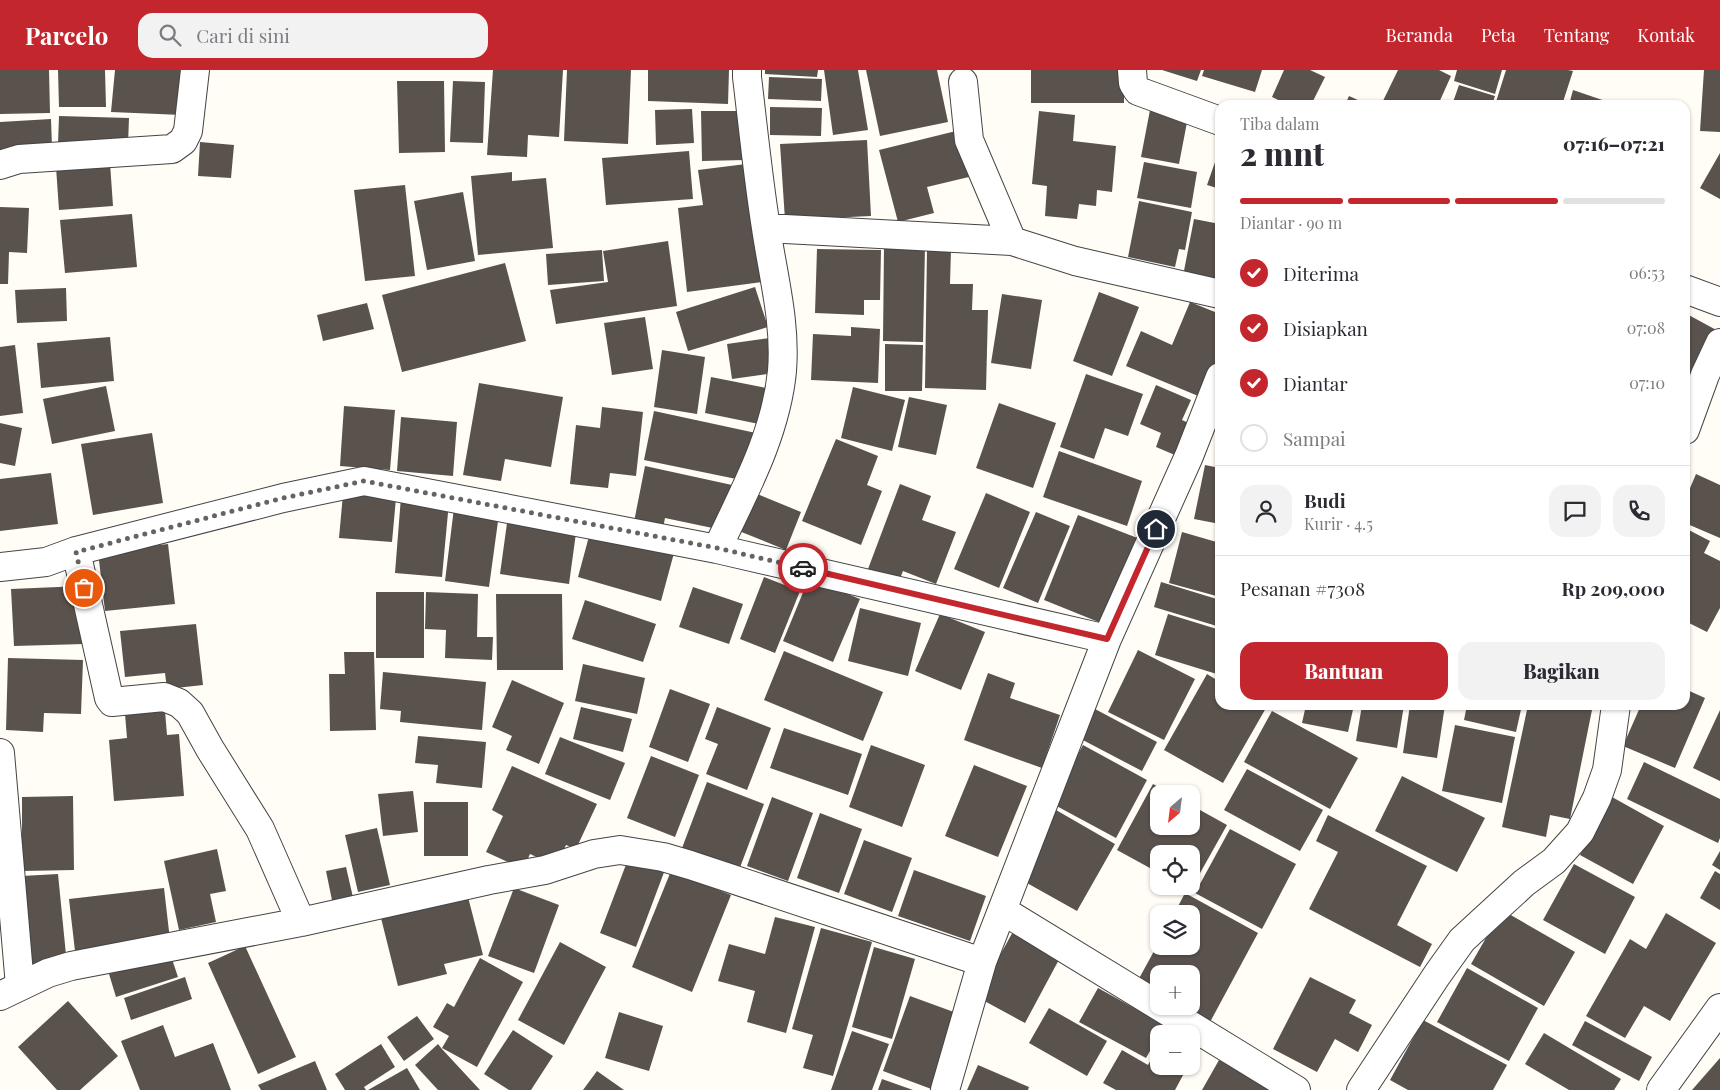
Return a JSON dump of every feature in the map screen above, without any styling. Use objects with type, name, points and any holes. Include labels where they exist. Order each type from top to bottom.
[{"type":"street","points":[[0,164],[19,159],[172,149],[184,141],[188,131],[195,70]]},
{"type":"street","points":[[717,548],[758,462],[782,373],[784,340],[766,228],[747,70]]},
{"type":"street","points":[[1132,70],[1132,83],[1138,91],[1215,119]]},
{"type":"street","points":[[963,82],[969,140],[1012,240]]},
{"type":"street","points":[[766,228],[1012,240],[1075,261],[1215,293]]},
{"type":"street","points":[[1690,291],[1720,302]]},
{"type":"street","points":[[1690,420],[1712,378],[1720,343]]},
{"type":"street","points":[[945,1090],[951,1063],[982,962],[1002,910],[1107,639],[1189,456],[1215,390]]},
{"type":"street","points":[[0,567],[46,562],[76,552],[283,498],[364,481],[717,548],[1107,639]]},
{"type":"street","points":[[76,552],[109,698],[112,702],[164,697],[179,703],[190,713],[210,749],[260,828],[301,922]]},
{"type":"street","points":[[1362,1090],[1462,940],[1524,882],[1554,860],[1580,832],[1597,798],[1607,770],[1615,710]]},
{"type":"street","points":[[0,753],[10,991],[48,973],[71,966],[301,922],[489,880],[545,870],[594,854],[620,850],[662,857],[690,865],[982,962]]},
{"type":"street","points":[[1002,910],[1150,1000]]},
{"type":"street","points":[[1660,1090],[1720,1008]]},
{"type":"street","points":[[1174,1015],[1296,1090]]},
{"type":"building","points":[[0,70],[49,70],[50,113],[0,114]]},
{"type":"building","points":[[58,70],[105,70],[106,107],[59,107]]},
{"type":"building","points":[[115,70],[185,70],[182,115],[111,112]]},
{"type":"building","points":[[493,70],[563,70],[559,137],[528,135],[527,157],[487,155]]},
{"type":"building","points":[[567,70],[631,70],[628,144],[564,141]]},
{"type":"building","points":[[648,70],[729,70],[728,104],[648,101]]},
{"type":"building","points":[[765,70],[818,70],[817,77],[765,74]]},
{"type":"building","points":[[824,70],[858,70],[868,130],[833,135]]},
{"type":"building","points":[[866,70],[937,70],[948,122],[880,136]]},
{"type":"building","points":[[1031,70],[1124,70],[1124,103],[1031,103]]},
{"type":"building","points":[[1162,70],[1201,70],[1197,81]]},
{"type":"building","points":[[1204,70],[1262,70],[1255,92],[1202,76]]},
{"type":"building","points":[[1284,70],[1310,70],[1325,77],[1314,100],[1278,100],[1272,97]]},
{"type":"building","points":[[1398,70],[1439,70],[1451,76],[1440,100],[1383,100]]},
{"type":"building","points":[[1457,70],[1502,70],[1495,94],[1454,81]]},
{"type":"building","points":[[1506,70],[1573,71],[1564,100],[1497,100]]},
{"type":"building","points":[[1704,70],[1720,70],[1720,132],[1700,131]]},
{"type":"building","points":[[769,77],[822,79],[821,101],[768,99]]},
{"type":"building","points":[[397,81],[444,81],[445,152],[399,153]]},
{"type":"building","points":[[453,81],[485,82],[483,143],[450,142]]},
{"type":"building","points":[[1459,85],[1495,96],[1494,100],[1454,100]]},
{"type":"building","points":[[1573,90],[1602,100],[1570,100]]},
{"type":"building","points":[[1349,96],[1358,100],[1347,100]]},
{"type":"building","points":[[770,107],[822,108],[821,136],[770,135]]},
{"type":"building","points":[[692,109],[694,143],[656,145],[655,110]]},
{"type":"building","points":[[1150,110],[1188,117],[1179,164],[1141,157]]},
{"type":"building","points":[[701,111],[744,111],[745,160],[702,161]]},
{"type":"building","points":[[1039,111],[1075,115],[1073,141],[1116,146],[1112,192],[1097,190],[1096,206],[1079,204],[1077,219],[1045,216],[1047,186],[1032,184]]},
{"type":"building","points":[[59,116],[129,118],[128,145],[58,144]]},
{"type":"building","points":[[51,119],[52,147],[0,150],[0,122]]},
{"type":"building","points":[[960,130],[973,176],[927,187],[934,213],[898,222],[879,150]]},
{"type":"building","points":[[867,140],[871,216],[785,220],[780,144]]},
{"type":"building","points":[[200,142],[234,145],[231,178],[198,176]]},
{"type":"building","points":[[689,151],[693,199],[606,205],[602,158]]},
{"type":"building","points":[[1720,153],[1720,199],[1700,188]]},
{"type":"building","points":[[1144,162],[1197,172],[1191,208],[1137,198]]},
{"type":"building","points":[[1215,162],[1215,187],[1207,185]]},
{"type":"building","points":[[110,163],[113,206],[59,210],[56,167]]},
{"type":"building","points":[[746,164],[762,282],[687,292],[678,208],[703,205],[698,170]]},
{"type":"building","points":[[512,172],[512,181],[546,178],[553,248],[478,255],[471,176]]},
{"type":"building","points":[[405,185],[415,276],[365,281],[354,190]]},
{"type":"building","points":[[463,192],[475,261],[427,270],[414,201]]},
{"type":"building","points":[[1139,201],[1192,212],[1185,250],[1179,249],[1175,267],[1128,257]]},
{"type":"building","points":[[0,207],[29,208],[27,253],[9,252],[8,284],[0,284]]},
{"type":"building","points":[[132,214],[137,267],[65,273],[60,220]]},
{"type":"building","points":[[1194,219],[1215,223],[1215,282],[1183,276]]},
{"type":"building","points":[[668,241],[677,306],[556,324],[550,290],[608,282],[603,251]]},
{"type":"building","points":[[884,246],[925,247],[923,342],[883,341]]},
{"type":"building","points":[[817,249],[881,250],[880,300],[864,300],[864,315],[815,313]]},
{"type":"building","points":[[927,249],[951,250],[950,284],[973,284],[972,310],[988,310],[986,390],[925,388]]},
{"type":"building","points":[[602,250],[604,281],[548,285],[546,254]]},
{"type":"building","points":[[505,263],[526,341],[402,372],[382,295]]},
{"type":"building","points":[[755,287],[768,327],[688,351],[676,312]]},
{"type":"building","points":[[66,288],[67,321],[17,323],[15,290]]},
{"type":"building","points":[[1099,292],[1139,307],[1112,376],[1073,361]]},
{"type":"building","points":[[1002,294],[1042,300],[1031,369],[991,363]]},
{"type":"building","points":[[1190,302],[1215,312],[1215,369],[1203,398],[1126,366],[1141,331],[1172,345]]},
{"type":"building","points":[[367,303],[374,329],[323,341],[317,315]]},
{"type":"building","points":[[1690,316],[1720,332],[1698,381],[1690,377]]},
{"type":"building","points":[[645,317],[653,369],[612,375],[604,323]]},
{"type":"building","points":[[851,327],[880,329],[878,383],[811,380],[813,334],[851,336]]},
{"type":"building","points":[[110,337],[114,381],[41,388],[37,343]]},
{"type":"building","points":[[770,338],[775,373],[732,379],[727,344]]},
{"type":"building","points":[[885,344],[923,345],[922,391],[885,391]]},
{"type":"building","points":[[15,345],[23,413],[0,416],[0,347]]},
{"type":"building","points":[[662,350],[705,357],[697,414],[654,407]]},
{"type":"building","points":[[1086,374],[1143,394],[1128,436],[1105,428],[1094,459],[1060,447]]},
{"type":"building","points":[[711,377],[766,388],[759,424],[705,413]]},
{"type":"building","points":[[479,383],[563,397],[551,467],[505,459],[501,481],[463,475]]},
{"type":"building","points":[[1156,385],[1191,400],[1182,420],[1195,426],[1182,458],[1156,447],[1161,433],[1140,424]]},
{"type":"building","points":[[106,386],[115,431],[52,444],[43,399]]},
{"type":"building","points":[[853,387],[905,400],[892,451],[841,438]]},
{"type":"building","points":[[909,397],[947,405],[936,455],[898,447]]},
{"type":"building","points":[[999,403],[1056,423],[1033,488],[976,468]]},
{"type":"building","points":[[344,406],[395,410],[390,470],[340,466]]},
{"type":"building","points":[[602,407],[643,412],[636,476],[610,473],[608,488],[570,484],[576,425],[600,428]]},
{"type":"building","points":[[654,411],[756,433],[746,481],[644,460]]},
{"type":"building","points":[[401,417],[457,422],[453,476],[397,471]]},
{"type":"building","points":[[0,423],[22,428],[15,466],[0,463]]},
{"type":"building","points":[[152,433],[163,503],[93,515],[81,444]]},
{"type":"building","points":[[836,439],[878,456],[867,485],[882,491],[861,545],[802,521]]},
{"type":"building","points":[[1059,451],[1142,481],[1127,526],[1043,497]]},
{"type":"building","points":[[1205,465],[1215,467],[1215,523],[1194,519]]},
{"type":"building","points":[[645,466],[732,485],[722,530],[665,518],[662,533],[633,527]]},
{"type":"building","points":[[51,473],[58,524],[0,531],[0,479]]},
{"type":"building","points":[[1696,474],[1720,485],[1720,538],[1690,525],[1690,488]]},
{"type":"building","points":[[900,484],[931,496],[922,520],[956,532],[936,584],[903,571],[899,581],[868,569]]},
{"type":"building","points":[[750,491],[801,512],[786,550],[734,529]]},
{"type":"building","points":[[986,493],[1030,512],[999,588],[954,569]]},
{"type":"building","points":[[343,494],[396,498],[392,542],[339,538]]},
{"type":"building","points":[[401,497],[449,502],[442,577],[395,573]]},
{"type":"building","points":[[454,508],[499,514],[489,587],[445,581]]},
{"type":"building","points":[[1036,512],[1070,526],[1038,603],[1003,588]]},
{"type":"building","points":[[1078,515],[1140,539],[1106,625],[1044,600]]},
{"type":"building","points":[[507,523],[576,533],[569,584],[500,574]]},
{"type":"building","points":[[591,529],[674,553],[661,601],[578,577]]},
{"type":"building","points":[[1690,531],[1710,541],[1704,553],[1720,561],[1720,608],[1707,632],[1690,624]]},
{"type":"building","points":[[1182,532],[1215,542],[1215,596],[1169,583]]},
{"type":"building","points":[[168,544],[175,604],[105,611],[98,552]]},
{"type":"building","points":[[764,577],[800,591],[775,653],[740,639]]},
{"type":"building","points":[[809,578],[860,599],[833,662],[783,641]]},
{"type":"building","points":[[1161,582],[1215,598],[1215,625],[1154,607]]},
{"type":"building","points":[[82,586],[84,644],[14,646],[11,589]]},
{"type":"building","points":[[693,587],[743,604],[729,644],[679,627]]},
{"type":"building","points":[[376,592],[424,592],[424,658],[376,658]]},
{"type":"building","points":[[426,592],[478,594],[477,637],[493,637],[492,660],[445,658],[446,630],[425,629]]},
{"type":"building","points":[[496,594],[562,594],[563,670],[497,670]]},
{"type":"building","points":[[585,600],[656,624],[643,662],[572,639]]},
{"type":"building","points":[[860,608],[921,623],[908,676],[848,661]]},
{"type":"building","points":[[940,614],[985,632],[961,690],[915,671]]},
{"type":"building","points":[[1168,614],[1215,628],[1215,673],[1155,655]]},
{"type":"building","points":[[196,624],[203,685],[167,689],[165,673],[125,677],[120,631]]},
{"type":"building","points":[[1138,650],[1195,679],[1164,740],[1108,712]]},
{"type":"building","points":[[784,651],[883,692],[863,741],[764,700]]},
{"type":"building","points":[[344,652],[374,652],[376,730],[330,731],[329,674],[345,674]]},
{"type":"building","points":[[8,658],[83,660],[81,714],[44,713],[43,732],[6,730]]},
{"type":"building","points":[[583,664],[645,678],[637,714],[575,701]]},
{"type":"building","points":[[383,672],[486,682],[482,730],[400,722],[401,711],[380,709]]},
{"type":"building","points":[[988,673],[1015,683],[1010,698],[1060,715],[1042,768],[964,740]]},
{"type":"building","points":[[1207,674],[1215,679],[1215,710],[1265,710],[1223,783],[1164,750]]},
{"type":"building","points":[[512,680],[564,703],[539,764],[506,750],[512,736],[492,727]]},
{"type":"building","points":[[670,689],[710,704],[688,762],[649,747]]},
{"type":"building","points":[[1690,691],[1705,698],[1675,768],[1623,746],[1639,710],[1690,710]]},
{"type":"building","points":[[581,707],[632,719],[623,752],[573,739]]},
{"type":"building","points":[[717,707],[771,728],[747,790],[706,774],[718,744],[705,739]]},
{"type":"building","points":[[1095,709],[1157,742],[1142,771],[1079,738]]},
{"type":"building","points":[[1305,710],[1353,710],[1348,732],[1302,723]]},
{"type":"building","points":[[1361,710],[1403,710],[1397,748],[1356,741]]},
{"type":"building","points":[[1409,710],[1444,710],[1437,758],[1403,753]]},
{"type":"building","points":[[1466,710],[1521,710],[1516,732],[1464,720]]},
{"type":"building","points":[[1527,710],[1592,710],[1570,819],[1550,815],[1546,837],[1502,827]]},
{"type":"building","points":[[1720,710],[1720,781],[1693,768]]},
{"type":"building","points":[[165,711],[167,735],[179,734],[184,796],[114,801],[109,740],[127,738],[125,714]]},
{"type":"building","points":[[1272,711],[1358,758],[1330,809],[1244,762]]},
{"type":"building","points":[[1455,725],[1515,737],[1502,803],[1442,791]]},
{"type":"building","points":[[784,728],[862,754],[848,795],[770,768]]},
{"type":"building","points":[[418,736],[486,742],[482,788],[436,783],[438,765],[415,763]]},
{"type":"building","points":[[560,737],[625,763],[610,800],[545,774]]},
{"type":"building","points":[[871,745],[925,765],[902,827],[849,807]]},
{"type":"building","points":[[1083,745],[1147,780],[1116,838],[1051,803]]},
{"type":"building","points":[[651,756],[699,775],[675,837],[627,818]]},
{"type":"building","points":[[1644,762],[1720,799],[1720,838],[1718,843],[1627,799]]},
{"type":"building","points":[[974,765],[1027,786],[998,857],[945,836]]},
{"type":"building","points":[[512,766],[597,804],[576,849],[566,845],[556,866],[530,854],[523,869],[486,852],[503,816],[492,810]]},
{"type":"building","points":[[1247,769],[1323,810],[1300,851],[1224,810]]},
{"type":"building","points":[[1402,776],[1485,818],[1457,872],[1375,831]]},
{"type":"building","points":[[707,782],[764,804],[739,870],[682,848]]},
{"type":"building","points":[[1150,790],[1150,835],[1200,835],[1200,810],[1227,825],[1200,873],[1200,845],[1150,845],[1150,868],[1117,850]]},
{"type":"building","points":[[413,791],[418,832],[383,836],[378,794]]},
{"type":"building","points":[[73,796],[74,870],[22,871],[22,797]]},
{"type":"building","points":[[772,797],[813,813],[788,881],[747,866]]},
{"type":"building","points":[[1612,797],[1664,826],[1633,884],[1580,855]]},
{"type":"building","points":[[424,802],[468,802],[468,856],[424,856]]},
{"type":"building","points":[[1056,810],[1115,844],[1077,911],[1018,878]]},
{"type":"building","points":[[820,813],[862,829],[839,893],[797,878]]},
{"type":"building","points":[[1328,815],[1427,866],[1397,925],[1432,944],[1420,967],[1309,909],[1338,852],[1316,841]]},
{"type":"building","points":[[377,828],[390,885],[358,892],[345,835]]},
{"type":"building","points":[[1230,829],[1296,864],[1262,929],[1199,895],[1200,884]]},
{"type":"building","points":[[864,840],[912,858],[892,912],[844,894]]},
{"type":"building","points":[[217,849],[226,891],[210,894],[216,922],[179,930],[164,861]]},
{"type":"building","points":[[1720,851],[1720,870],[1712,865]]},
{"type":"building","points":[[630,854],[666,867],[636,947],[600,933]]},
{"type":"building","points":[[1574,864],[1635,897],[1605,954],[1543,920]]},
{"type":"building","points":[[346,867],[355,906],[334,910],[326,871]]},
{"type":"building","points":[[914,870],[986,896],[970,941],[898,916]]},
{"type":"building","points":[[671,871],[731,895],[692,992],[632,967]]},
{"type":"building","points":[[1715,871],[1720,874],[1720,910],[1700,898]]},
{"type":"building","points":[[58,874],[67,965],[30,968],[22,876]]},
{"type":"building","points":[[164,888],[170,940],[75,951],[69,899]]},
{"type":"building","points":[[514,888],[559,905],[534,973],[488,956]]},
{"type":"building","points":[[1184,895],[1189,895],[1258,933],[1209,1024],[1193,1015],[1200,1015],[1200,965],[1150,965],[1150,991],[1136,984],[1152,955],[1200,955],[1200,905],[1179,905]]},
{"type":"building","points":[[468,897],[483,955],[444,964],[447,974],[398,986],[381,918]]},
{"type":"building","points":[[1502,910],[1575,952],[1544,1006],[1471,964]]},
{"type":"building","points":[[1666,913],[1716,943],[1670,1021],[1644,1006],[1625,1038],[1586,1016],[1630,939],[1646,949]]},
{"type":"building","points":[[775,917],[815,927],[786,1033],[747,1022],[755,991],[718,981],[729,944],[765,954]]},
{"type":"building","points":[[821,928],[872,942],[833,1076],[803,1068],[813,1035],[792,1029]]},
{"type":"building","points":[[1015,928],[1062,954],[1025,1023],[977,997]]},
{"type":"building","points":[[560,942],[606,967],[564,1045],[518,1020]]},
{"type":"building","points":[[245,946],[296,1057],[258,1074],[208,963]]},
{"type":"building","points":[[874,947],[915,959],[892,1039],[852,1027]]},
{"type":"building","points":[[170,953],[178,977],[116,997],[109,974]]},
{"type":"building","points":[[480,958],[523,982],[477,1067],[442,1048],[449,1036],[433,1027],[447,1003],[454,1007]]},
{"type":"building","points":[[1467,968],[1538,1008],[1509,1061],[1437,1022]]},
{"type":"building","points":[[185,977],[192,999],[131,1020],[124,998]]},
{"type":"building","points":[[1310,977],[1356,1000],[1349,1013],[1372,1025],[1358,1052],[1335,1039],[1317,1072],[1273,1049]]},
{"type":"building","points":[[1098,988],[1165,1025],[1150,1025],[1150,1051],[1146,1058],[1079,1022]]},
{"type":"building","points":[[910,996],[962,1015],[934,1090],[883,1071]]},
{"type":"building","points":[[68,1001],[118,1056],[80,1090],[57,1090],[18,1047]]},
{"type":"building","points":[[1049,1008],[1107,1041],[1087,1076],[1029,1043]]},
{"type":"building","points":[[619,1012],[663,1026],[649,1071],[605,1058]]},
{"type":"building","points":[[417,1016],[434,1039],[404,1061],[387,1037]]},
{"type":"building","points":[[1423,1020],[1507,1065],[1493,1090],[1408,1090],[1390,1080]]},
{"type":"building","points":[[1585,1021],[1652,1057],[1639,1081],[1572,1045]]},
{"type":"building","points":[[163,1025],[175,1057],[213,1043],[231,1090],[140,1090],[121,1041]]},
{"type":"building","points":[[513,1030],[553,1056],[531,1090],[509,1090],[484,1074]]},
{"type":"building","points":[[852,1031],[889,1044],[872,1090],[831,1090]]},
{"type":"building","points":[[1544,1033],[1621,1079],[1614,1090],[1569,1090],[1525,1064]]},
{"type":"building","points":[[381,1044],[395,1067],[364,1087],[366,1090],[345,1090],[335,1074]]},
{"type":"building","points":[[438,1044],[480,1090],[438,1090],[415,1065]]},
{"type":"building","points":[[1122,1050],[1148,1065],[1150,1062],[1150,1075],[1183,1075],[1175,1090],[1116,1090],[1103,1083]]},
{"type":"building","points":[[1720,1058],[1720,1090],[1692,1090]]},
{"type":"building","points":[[1219,1060],[1264,1086],[1286,1090],[1202,1090]]},
{"type":"building","points":[[315,1061],[327,1090],[261,1090],[258,1085]]},
{"type":"building","points":[[978,1065],[1029,1087],[1028,1090],[967,1090]]},
{"type":"building","points":[[407,1068],[420,1090],[368,1090]]},
{"type":"building","points":[[597,1071],[624,1090],[583,1090]]},
{"type":"building","points":[[882,1079],[913,1090],[878,1090]]},
{"type":"way so far","points":[[84,588],[76,552],[283,498],[364,481],[717,548],[803,568]]},
{"type":"route","points":[[803,568],[1107,639],[1156,529]]}]
